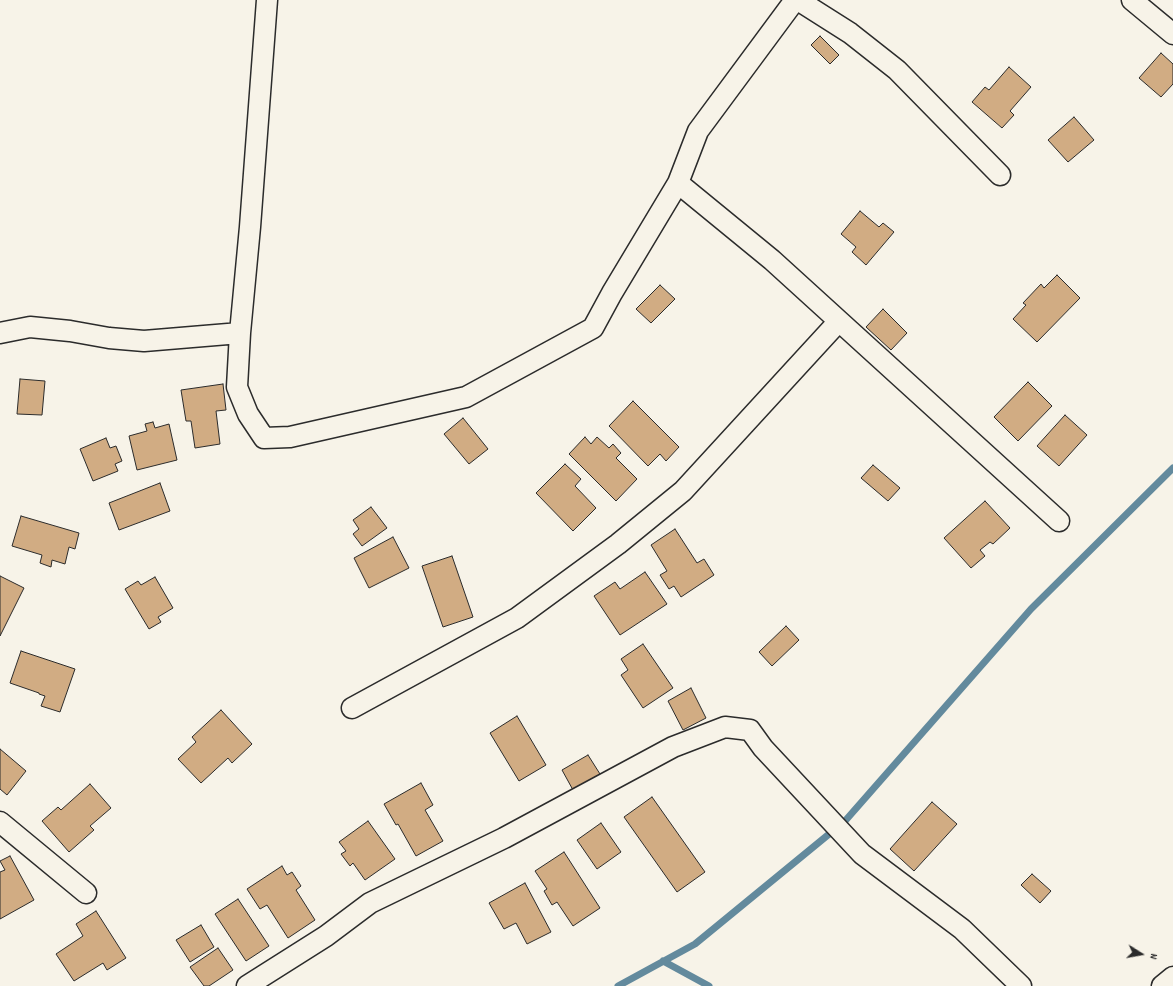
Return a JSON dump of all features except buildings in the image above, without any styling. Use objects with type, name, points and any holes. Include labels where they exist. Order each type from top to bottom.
[{"type":"street","points":[[266,0],[237,387],[248,414],[264,438],[290,437],[466,397],[593,328],[612,293],[678,183],[698,131],[794,0]]},
{"type":"street","points":[[798,0],[850,33],[897,70],[1000,176]]},
{"type":"street","points":[[1132,0],[1173,34]]},
{"type":"street","points":[[678,183],[772,260],[1059,521]]},
{"type":"street","points":[[352,708],[517,618],[618,544],[683,490],[839,321]]},
{"type":"street","points":[[0,333],[30,327],[70,331],[109,338],[144,341],[240,333]]},
{"type":"street","points":[[247,986],[326,936],[370,903],[504,838],[673,747],[725,727],[750,730],[763,748],[862,854],[962,929],[1021,986]]},
{"type":"street","points":[[0,822],[86,893]]},
{"type":"street","points":[[1162,986],[1173,977]]},
{"type":"waterway","points":[[618,986],[695,944],[845,821],[1031,609],[1173,468]]},
{"type":"waterway","points":[[663,961],[709,986]]}]
